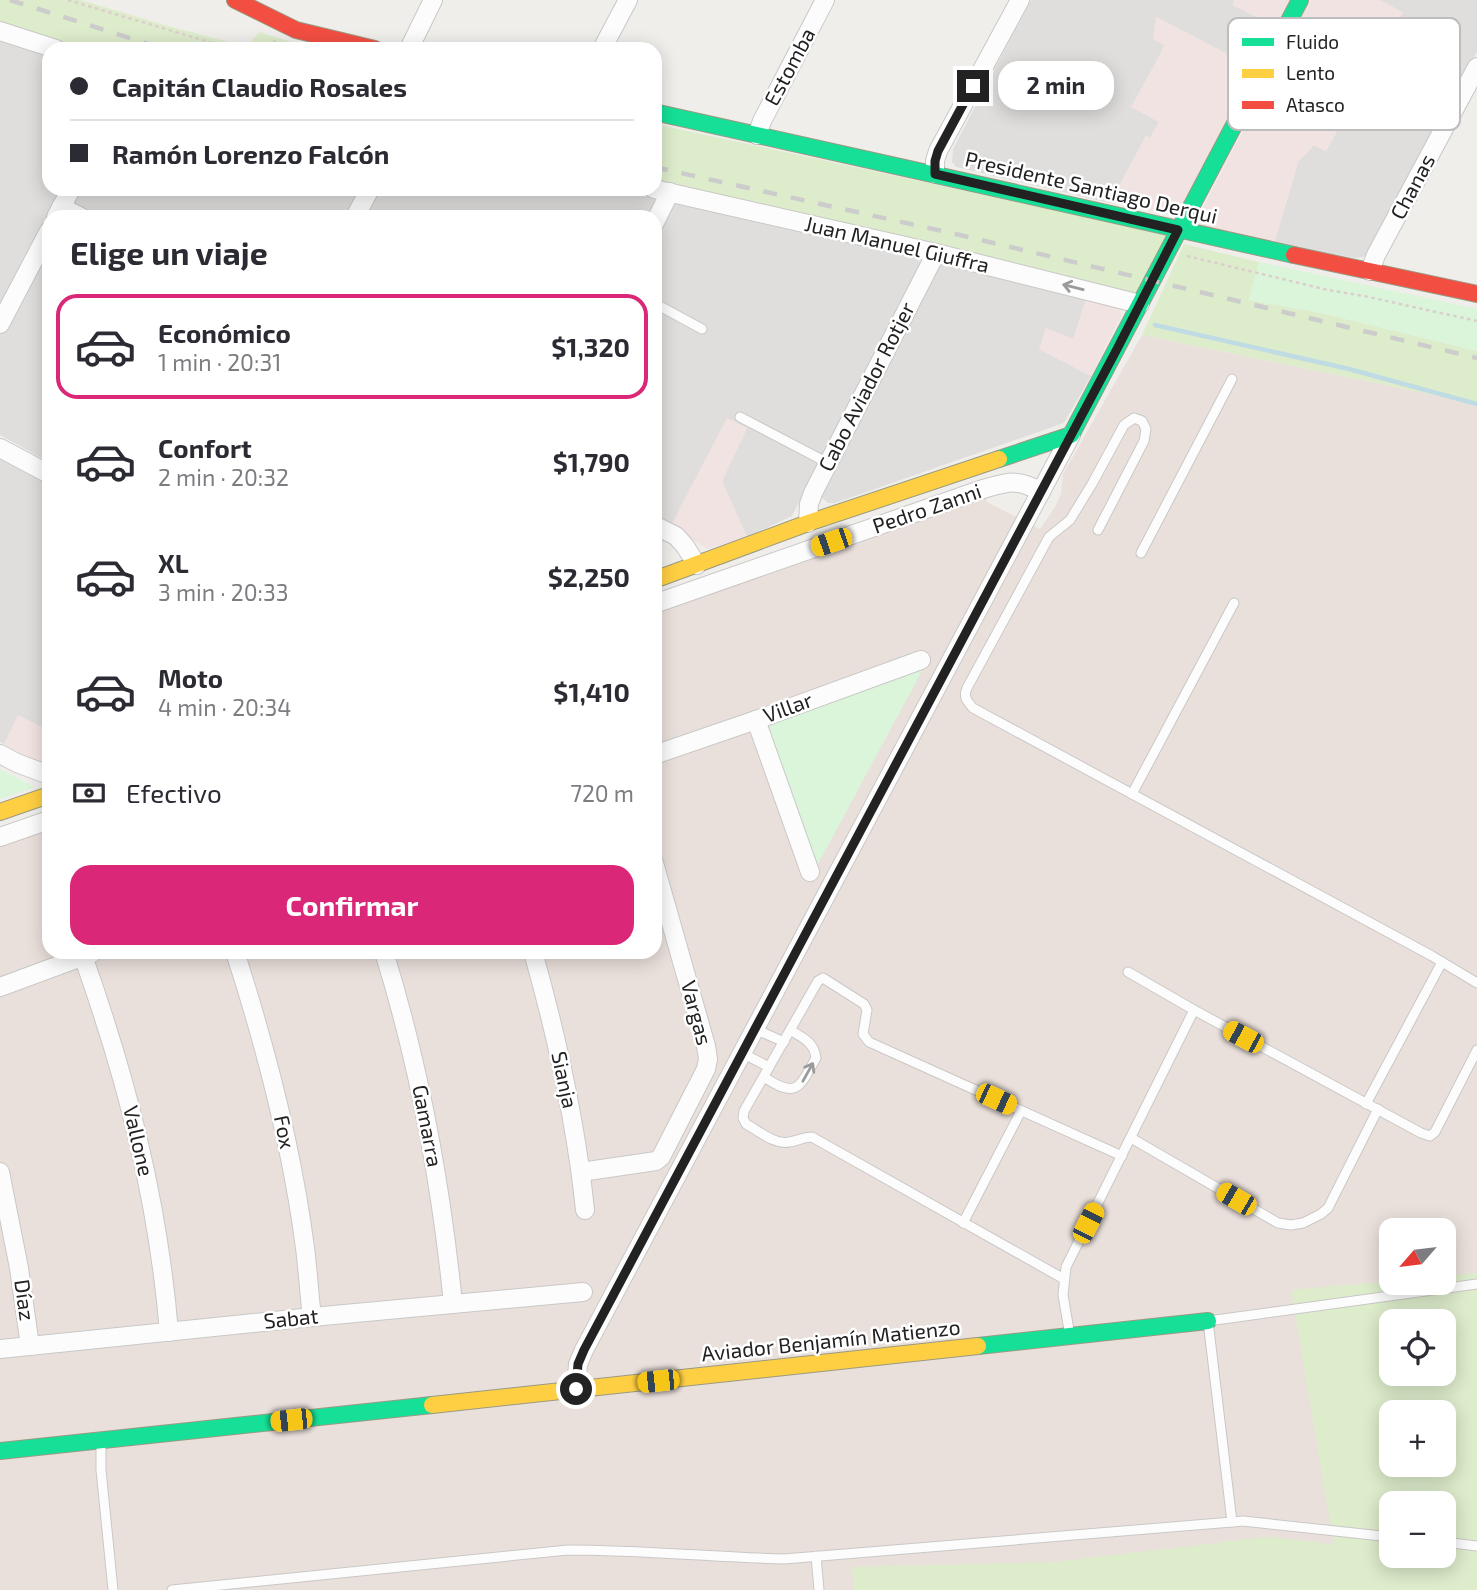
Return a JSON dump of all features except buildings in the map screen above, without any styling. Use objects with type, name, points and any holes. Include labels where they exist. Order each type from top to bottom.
[{"type":"street","points":[[412,42],[433,0]]},
{"type":"street","points":[[606,42],[628,0]]},
{"type":"street","name":"Estomba","points":[[757,135],[825,0]]},
{"type":"street","points":[[935,174],[938,151],[1020,0]]},
{"type":"street","points":[[1290,18],[1300,0]]},
{"type":"street","points":[[238,1],[296,30],[346,42]]},
{"type":"street","points":[[0,31],[42,45]]},
{"type":"street","name":"Chanas","points":[[1460,99],[1477,67]]},
{"type":"street","name":"Presidente Santiago Derqui","points":[[662,114],[1477,294]]},
{"type":"street","points":[[576,1389],[578,1364],[584,1350],[1231,130]]},
{"type":"street","name":"Chanas","points":[[1370,271],[1443,130]]},
{"type":"street","name":"Juan Manuel Giuffra","points":[[662,190],[936,253],[1140,304]]},
{"type":"street","points":[[0,324],[42,244]]},
{"type":"street","name":"Cabo Aviador Rotjer","points":[[808,523],[809,504],[813,493],[936,253]]},
{"type":"street","points":[[662,577],[808,523],[1071,435]]},
{"type":"street","points":[[0,448],[42,470]]},
{"type":"street","name":"Pedro Zanni","points":[[662,601],[983,489],[1017,482],[1041,492]]},
{"type":"street","points":[[662,529],[676,536],[697,565]]},
{"type":"street","name":"Villar","points":[[662,752],[921,660]]},
{"type":"street","points":[[756,720],[810,872]]},
{"type":"street","points":[[0,754],[42,772]]},
{"type":"street","points":[[0,812],[42,797]]},
{"type":"street","points":[[0,837],[42,822]]},
{"type":"street","name":"Vargas","points":[[581,1172],[656,1161],[661,1157],[706,1069],[706,1046],[662,891]]},
{"type":"street","points":[[0,987],[76,959]]},
{"type":"street","name":"Vallone","points":[[90,959],[142,1154],[165,1278],[169,1332]]},
{"type":"street","name":"Fox","points":[[237,959],[264,1048],[293,1175],[305,1247],[312,1317]]},
{"type":"street","name":"Gamarra","points":[[386,959],[425,1110],[446,1231],[453,1304]]},
{"type":"street","name":"Sianja","points":[[535,959],[574,1124],[585,1210]]},
{"type":"street","name":"Díaz","points":[[0,1172],[19,1268],[30,1346]]},
{"type":"street","name":"Sabat","points":[[0,1349],[583,1292]]},
{"type":"street","name":"Aviador Benjamín Matienzo","points":[[0,1451],[1208,1321]]},
{"type":"lane","points":[[662,307],[702,329]]},
{"type":"lane","points":[[1142,553],[1232,379]]},
{"type":"lane","points":[[740,417],[828,463]]},
{"type":"lane","points":[[1098,530],[1144,441],[1146,429],[1142,421],[1134,418],[1124,425],[1072,516],[1049,537],[964,694],[966,701],[973,708],[1477,983]]},
{"type":"lane","points":[[1132,794],[1234,603]]},
{"type":"lane","points":[[1366,1104],[1442,962]]},
{"type":"lane","points":[[1128,972],[1366,1104],[1430,1136],[1435,1132],[1477,1050]]},
{"type":"lane","points":[[1064,1279],[812,1137],[779,1142],[746,1124],[744,1111],[818,981],[823,978],[864,1004],[867,1010],[863,1034],[869,1042],[1122,1156]]},
{"type":"lane","points":[[1070,1337],[1063,1295],[1066,1267],[1194,1010]]},
{"type":"lane","points":[[755,1028],[784,1042]]},
{"type":"lane","points":[[764,1077],[785,1089],[802,1084],[816,1058],[814,1049],[790,1030]]},
{"type":"lane","points":[[742,1053],[769,1068]]},
{"type":"lane","points":[[1131,1138],[1278,1223],[1290,1225],[1303,1223],[1328,1208],[1378,1110]]},
{"type":"lane","points":[[963,1223],[1021,1111]]},
{"type":"lane","points":[[1232,1522],[1208,1321],[1477,1284]]},
{"type":"lane","points":[[101,1440],[101,1470],[113,1590]]},
{"type":"lane","points":[[172,1590],[228,1587],[568,1550],[784,1559],[1243,1521],[1379,1536]]},
{"type":"lane","points":[[1456,1543],[1477,1546]]},
{"type":"lane","points":[[816,1556],[819,1590]]},
{"type":"path","points":[[68,0],[209,42]]},
{"type":"path","points":[[1168,251],[1328,290],[1477,321]]},
{"type":"shaded area","points":[[1031,0],[1234,0],[1233,5],[1258,18],[1228,18],[1228,54],[1156,17],[1165,45],[1132,107],[1159,122],[1150,138],[1146,136],[1110,203],[956,167],[952,162],[953,149]]},
{"type":"shaded area","points":[[1234,0],[1293,0],[1283,18],[1258,18],[1233,5]]},
{"type":"shaded area","points":[[1310,0],[1379,0],[1403,13],[1400,18],[1301,18]]},
{"type":"shaded area","points":[[1379,0],[1477,0],[1477,52],[1460,84],[1460,18],[1399,18],[1402,12]]},
{"type":"shaded area","points":[[1156,17],[1228,54],[1228,120],[1177,213],[1169,214],[1110,203],[1146,136],[1150,138],[1159,122],[1131,107],[1165,46],[1153,39]]},
{"type":"shaded area","points":[[0,33],[42,48],[42,196],[654,198],[652,210],[42,210],[42,458],[0,435]]},
{"type":"shaded area","points":[[1243,130],[1338,130],[1326,151],[1314,145],[1298,162],[1274,244],[1200,225],[1197,219]]},
{"type":"shaded area","points":[[1337,130],[1435,130],[1370,252],[1363,257],[1274,244],[1298,162],[1314,145],[1326,151]]},
{"type":"shaded area","points":[[678,202],[915,254],[921,264],[792,516],[747,537],[722,481],[747,428],[670,527],[662,522],[662,222],[668,210]]},
{"type":"shaded area","points":[[947,262],[1086,300],[1073,340],[1039,349],[1091,376],[1064,423],[835,503],[828,503],[821,497],[820,491],[935,267]]},
{"type":"shaded area","points":[[1086,300],[1119,308],[1121,312],[1091,376],[1039,349],[1046,328],[1073,339]]},
{"type":"shaded area","points":[[1142,335],[1477,404],[1477,1590],[0,1590],[0,828],[42,813],[42,959],[662,959],[662,595],[980,482],[987,502],[1040,529],[1061,494],[1063,474]]},
{"type":"shaded area","points":[[727,418],[747,428],[722,481],[747,537],[708,549],[670,527]]},
{"type":"shaded area","points":[[0,453],[42,475],[42,728],[19,716],[4,744],[0,742]]},
{"type":"shaded area","points":[[18,715],[42,727],[42,765],[4,744]]},
{"type":"green space","points":[[0,0],[81,0],[228,42],[42,42],[42,44],[0,31]]},
{"type":"green space","points":[[259,32],[291,42],[251,42]]},
{"type":"green space","points":[[662,126],[1169,235],[1138,294],[936,253],[662,191]]},
{"type":"green space","points":[[1184,244],[1259,262],[1249,300],[1321,313],[1477,351],[1477,404],[1142,335]]},
{"type":"green space","points":[[1259,262],[1477,309],[1477,351],[1321,313],[1249,300]]},
{"type":"green space","points":[[924,667],[817,866],[769,734],[771,724],[779,718]]},
{"type":"green space","points":[[0,769],[34,787],[0,799]]},
{"type":"green space","points":[[1477,1273],[1477,1590],[854,1590],[852,1567],[1054,1562],[1268,1537],[1334,1544],[1291,1290],[1379,1282],[1379,1295],[1456,1295],[1456,1275]]},
{"type":"waterway","points":[[1155,325],[1349,369],[1477,404]]},
{"type":"railway","points":[[10,0],[142,42]]},
{"type":"railway","points":[[662,169],[960,235],[1477,358]]},
{"type":"traffic: fast","points":[[1291,18],[1300,0]]},
{"type":"traffic: fast","points":[[662,114],[1294,255]]},
{"type":"traffic: fast","points":[[999,459],[1071,435],[1232,130]]},
{"type":"traffic: fast","points":[[978,1346],[1208,1321]]},
{"type":"traffic: fast","points":[[0,1451],[432,1405]]},
{"type":"traffic: slow","points":[[662,577],[808,523],[999,459]]},
{"type":"traffic: slow","points":[[0,812],[42,797]]},
{"type":"traffic: slow","points":[[432,1405],[978,1346]]},
{"type":"traffic: jam","points":[[235,0],[296,30],[346,42]]},
{"type":"traffic: jam","points":[[1294,255],[1477,294]]},
{"type":"route","points":[[576,1389],[578,1364],[584,1350],[1178,230],[935,174],[938,151],[973,86]]}]
